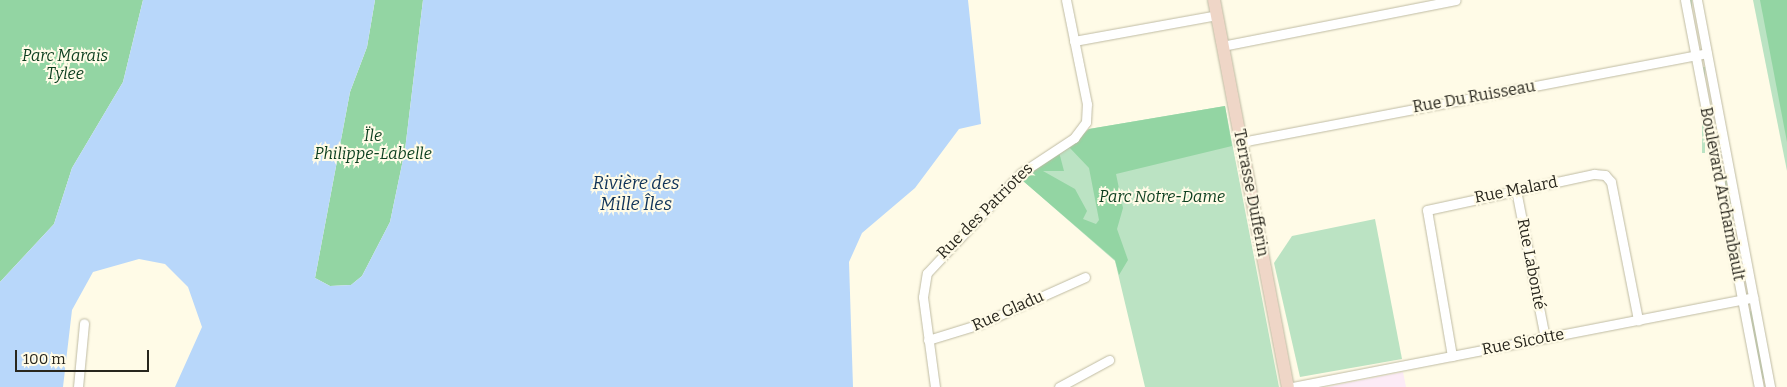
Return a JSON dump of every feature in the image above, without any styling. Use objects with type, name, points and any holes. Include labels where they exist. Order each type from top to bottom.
[{"type":"street","name":"Rue des Patriotes","points":[[935,387],[923,290],[930,268],[1029,166],[1074,138],[1083,126],[1087,104],[1066,0]]},
{"type":"street","name":"Terrasse Dufferin","points":[[1214,0],[1288,387]]},
{"type":"street","points":[[1222,46],[1456,0]]},
{"type":"street","name":"Boulevard Archambault","points":[[1685,0],[1759,387]]},
{"type":"street","name":"Boulevard Archambault","points":[[1697,0],[1770,387]]},
{"type":"street","points":[[1074,41],[1217,15]]},
{"type":"street","name":"Rue Du Ruisseau","points":[[1241,142],[1707,52]]},
{"type":"street","points":[[1716,163],[1727,161]]},
{"type":"street","name":"Rue Malard","points":[[1452,356],[1426,212],[1436,205],[1594,174],[1609,177],[1638,320]]},
{"type":"street","name":"Rue Labonté","points":[[1516,190],[1545,338]]},
{"type":"street","name":"Rue Gladu","points":[[928,340],[980,324],[1085,276]]},
{"type":"street","name":"Rue Sicotte","points":[[1292,387],[1753,297]]},
{"type":"street","points":[[78,387],[84,323]]},
{"type":"street","points":[[1059,387],[1109,360]]},
{"type":"shaded area","points":[[1403,372],[1406,387],[1326,387]]},
{"type":"green space","name":"Parc Marais Tylee","points":[[0,0],[143,0],[123,82],[72,168],[54,224],[0,282]]},
{"type":"green space","name":"Ïle Philippe-Labelle","points":[[375,0],[423,0],[405,150],[390,222],[362,276],[351,285],[330,286],[315,278],[350,92],[367,47]]},
{"type":"green space","points":[[1689,0],[1692,0],[1692,40],[1689,40]]},
{"type":"green space","points":[[1753,0],[1787,0],[1787,171]]},
{"type":"green space","points":[[1760,0],[1787,0],[1787,142]]},
{"type":"green space","points":[[1702,67],[1705,67],[1705,153],[1702,153]]},
{"type":"green space","name":"Parc Notre-Dame","points":[[1225,106],[1279,387],[1145,387],[1115,261],[1022,180],[1089,129]]},
{"type":"green space","points":[[1225,106],[1232,146],[1116,174],[1123,208],[1117,229],[1128,260],[1119,275],[1115,260],[1022,180],[1059,152],[1064,171],[1043,171],[1075,189],[1087,211],[1083,219],[1096,224],[1099,220],[1089,168],[1069,147],[1089,129]]},
{"type":"green space","points":[[1723,175],[1726,175],[1743,283]]},
{"type":"green space","points":[[1375,219],[1402,359],[1300,377],[1274,263],[1292,236]]},
{"type":"green space","points":[[1752,311],[1765,379],[1762,379],[1749,312]]},
{"type":"water","name":"Rivière des Mille Îles","points":[[143,0],[375,0],[367,47],[350,92],[315,278],[330,286],[351,285],[362,276],[390,222],[405,150],[423,0],[968,0],[981,124],[959,129],[915,188],[862,233],[849,262],[853,387],[175,387],[202,327],[188,287],[165,264],[139,259],[93,272],[72,310],[63,387],[0,387],[0,282],[54,224],[72,168],[123,82]]}]
